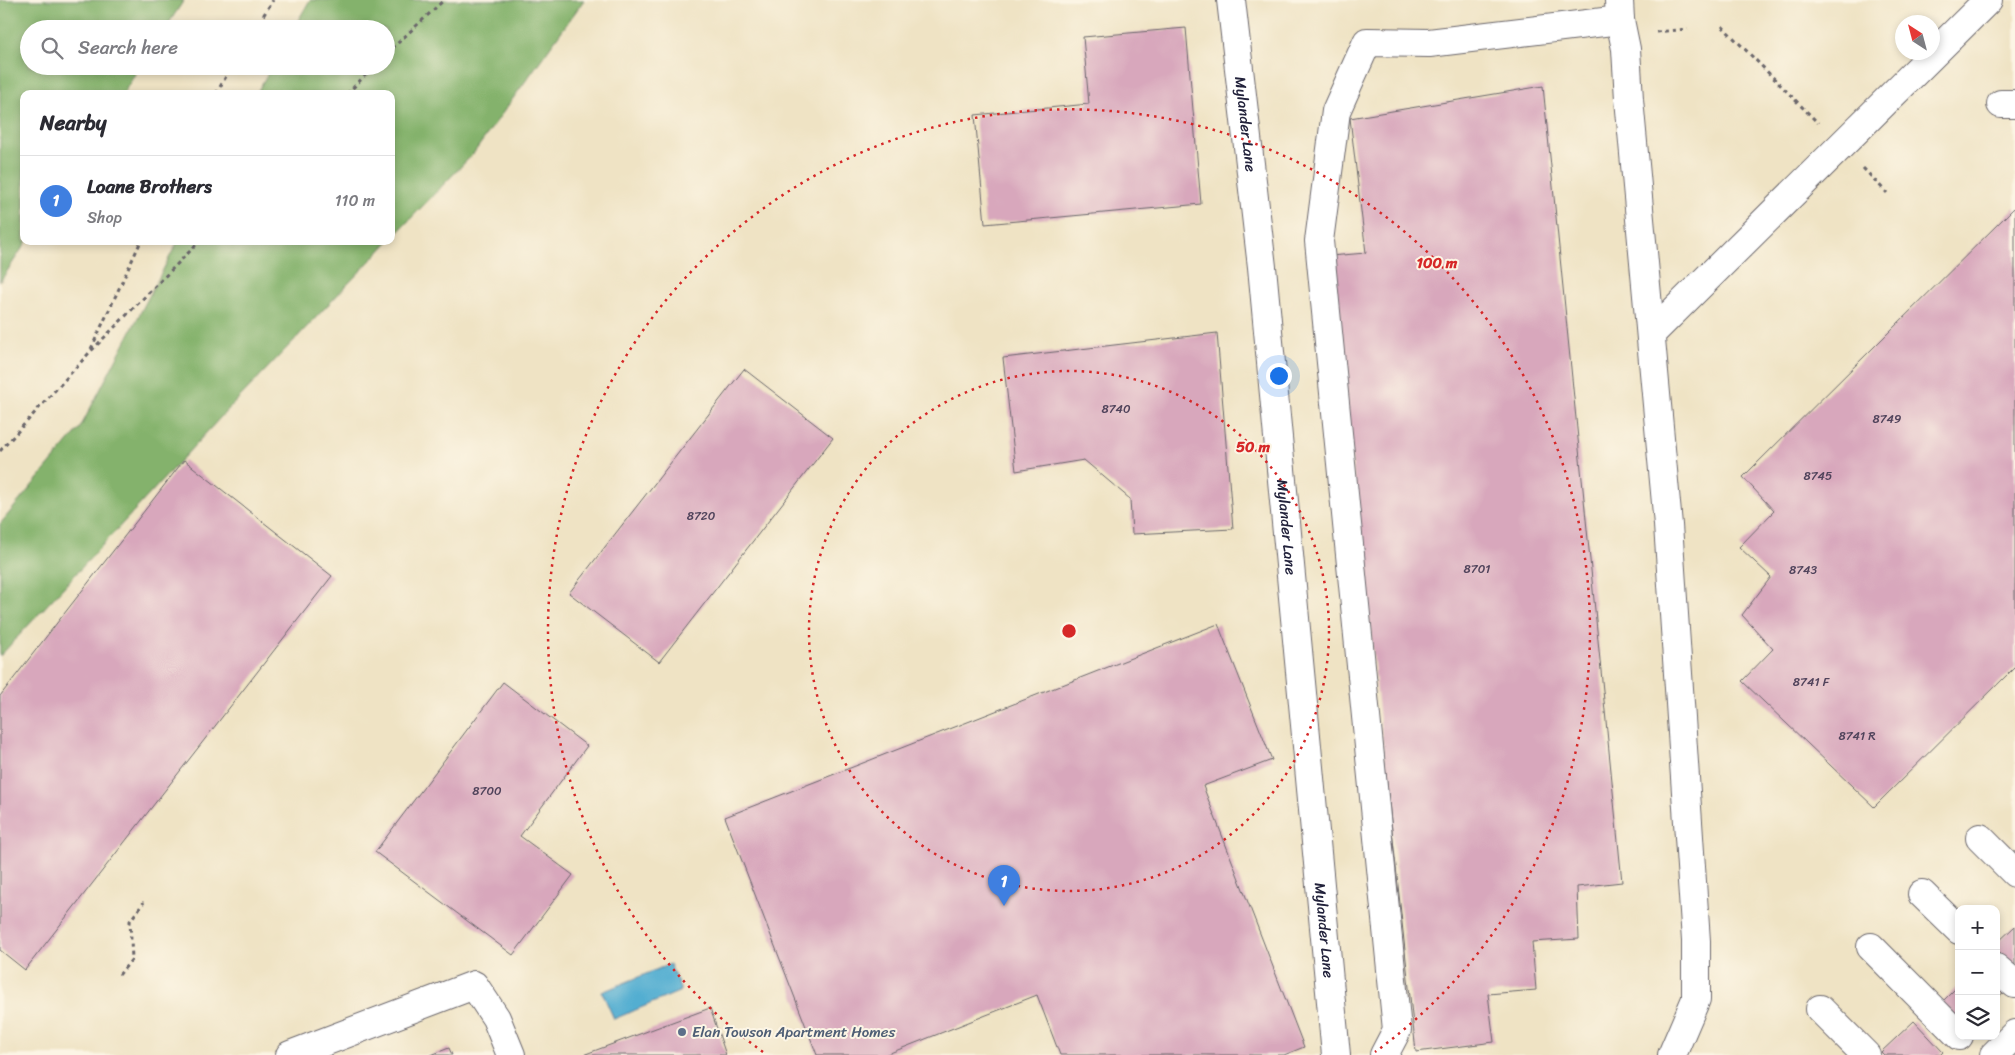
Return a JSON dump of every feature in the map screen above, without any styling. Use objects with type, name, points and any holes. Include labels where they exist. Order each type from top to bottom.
[{"type":"lane","name":"Mylander Lane","points":[[1232,0],[1263,277],[1336,1055]]},
{"type":"lane","points":[[1652,333],[1988,0]]},
{"type":"lane","points":[[1384,1055],[1397,1030],[1319,241],[1336,111],[1366,42],[1429,43],[1620,10],[1626,49],[1629,99],[1652,333],[1683,718],[1696,941],[1696,999],[1672,1055]]},
{"type":"lane","points":[[1980,838],[2015,873]]},
{"type":"lane","points":[[1922,894],[1955,926]]},
{"type":"lane","points":[[1871,947],[1955,1032]]},
{"type":"lane","points":[[2000,971],[2015,984]]},
{"type":"lane","points":[[290,1055],[474,985],[496,1018],[511,1055]]},
{"type":"lane","points":[[1820,1009],[1866,1055]]},
{"type":"lane","points":[[1994,1055],[2015,1034]]},
{"type":"lane","points":[[1963,1040],[1978,1055]]},
{"type":"path","points":[[261,20],[273,0]]},
{"type":"path","points":[[395,46],[444,0]]},
{"type":"path","points":[[1722,26],[1820,125]]},
{"type":"path","points":[[1654,33],[1688,29]]},
{"type":"path","points":[[218,90],[227,75]]},
{"type":"path","points":[[351,90],[365,75]]},
{"type":"path","points":[[1862,167],[1887,193]]},
{"type":"path","points":[[90,352],[139,245]]},
{"type":"path","points":[[0,452],[90,352],[196,245]]},
{"type":"path","points":[[120,975],[132,959],[130,921],[144,902]]},
{"type":"green space","points":[[0,0],[184,0],[171,20],[20,20],[20,75],[135,75],[125,90],[20,90],[20,245],[24,245],[0,282]]},
{"type":"green space","points":[[310,0],[584,0],[473,154],[395,235],[395,90],[258,90],[267,75],[395,75],[395,20],[298,20]]},
{"type":"green space","points":[[176,245],[385,245],[219,419],[0,656],[0,524],[80,428]]},
{"type":"water","points":[[670,964],[681,991],[614,1019],[602,992]]},
{"type":"building","points":[[1186,28],[1201,204],[985,224],[975,115],[1089,104],[1083,37]]},
{"type":"building","points":[[1543,86],[1622,882],[1577,887],[1579,939],[1532,942],[1536,990],[1488,994],[1494,1042],[1416,1052],[1330,256],[1366,253],[1350,118]]},
{"type":"building","points":[[2015,207],[2015,667],[1874,807],[1742,681],[1773,649],[1742,615],[1771,577],[1739,547],[1774,511],[1743,477]]},
{"type":"building","points":[[1217,333],[1233,529],[1132,534],[1130,499],[1084,460],[1016,471],[1003,358]]},
{"type":"building","points":[[744,369],[833,438],[659,662],[569,593]]},
{"type":"building","points":[[184,460],[332,576],[25,970],[0,950],[0,696]]},
{"type":"building","points":[[1218,624],[1272,760],[1203,786],[1304,1047],[1284,1055],[1060,1055],[1037,995],[885,1055],[817,1055],[725,817]]},
{"type":"building","points":[[503,682],[587,746],[520,836],[573,875],[513,955],[375,852]]},
{"type":"building","points":[[2015,926],[2015,968],[2000,953],[2000,940]]},
{"type":"building","points":[[1955,989],[1955,1017],[1941,1003]]},
{"type":"building","name":"Elan Towson Apartment Homes","points":[[710,1008],[726,1055],[583,1055]]},
{"type":"building","points":[[1914,1021],[1943,1052],[1940,1055],[1884,1055],[1881,1052]]},
{"type":"building","points":[[449,1048],[452,1055],[431,1055]]},
{"type":"place","name":"Loane Brothers","points":[[1004,906]]},
{"type":"place","name":"Elan Towson Apartment Homes","points":[[682,1032]]}]
